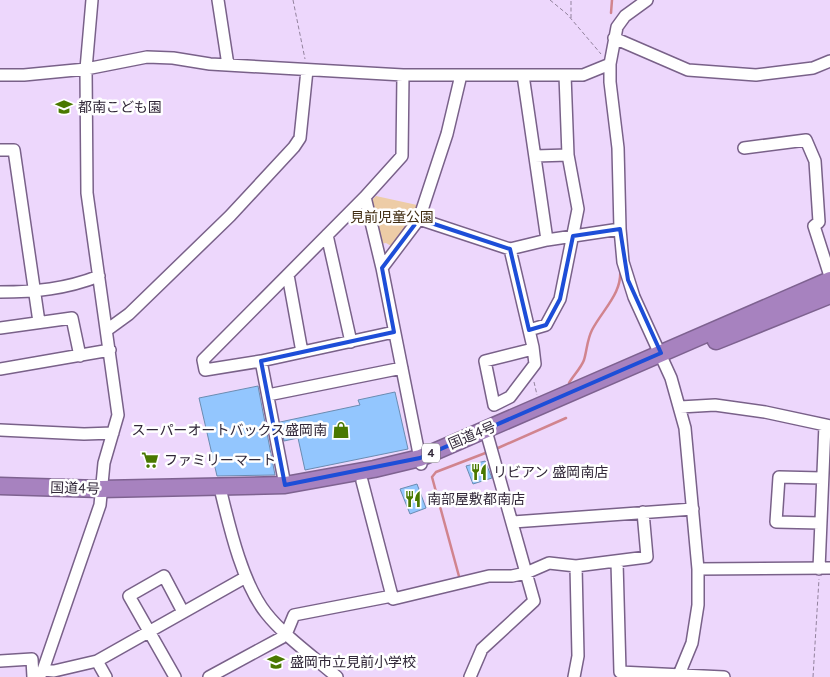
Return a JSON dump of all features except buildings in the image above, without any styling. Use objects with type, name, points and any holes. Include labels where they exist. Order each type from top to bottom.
[{"type":"highway","name":"国道4号","points":[[0,495],[221,492],[288,494],[362,481],[488,438],[830,280]]},
{"type":"highway","name":"国道4号","points":[[221,492],[285,485],[421,461],[539,406],[663,357],[830,295]]},
{"type":"highway","name":"国道4号","points":[[0,486],[101,493]]},
{"type":"street","points":[[41,674],[101,493],[104,463],[118,415],[86,185],[86,69],[92,0]]},
{"type":"street","points":[[218,0],[228,66]]},
{"type":"street","points":[[647,0],[625,16],[618,27],[614,38],[610,64],[618,148],[620,229],[623,262],[628,280],[663,357],[685,428],[698,569],[697,618],[692,643],[678,676]]},
{"type":"street","points":[[614,38],[688,70],[756,75],[813,68],[830,61]]},
{"type":"street","points":[[0,75],[24,75],[86,69],[147,57],[228,66],[403,75],[583,76],[610,64]]},
{"type":"street","points":[[107,330],[129,314],[230,216],[294,147],[300,138],[307,70]]},
{"type":"street","points":[[394,332],[262,361],[204,370],[202,360],[365,197],[402,156],[403,75]]},
{"type":"street","points":[[382,268],[418,219],[447,134],[461,75]]},
{"type":"street","points":[[523,75],[547,240]]},
{"type":"street","points":[[529,330],[546,325],[560,300],[578,209],[568,155],[565,75]]},
{"type":"street","points":[[744,148],[806,140],[815,161],[819,222],[814,226],[830,276]]},
{"type":"street","points":[[0,150],[14,150],[39,322]]},
{"type":"street","points":[[535,156],[568,155]]},
{"type":"street","points":[[365,197],[382,268],[421,461]]},
{"type":"street","points":[[418,219],[510,249],[547,240],[620,229]]},
{"type":"street","points":[[327,235],[351,342]]},
{"type":"street","points":[[510,249],[529,330],[533,349],[535,364],[510,397],[494,405],[485,361],[533,349]]},
{"type":"street","points":[[288,275],[302,352]]},
{"type":"street","points":[[0,292],[34,292],[76,285],[99,276]]},
{"type":"street","points":[[0,328],[72,318],[80,356]]},
{"type":"street","points":[[0,369],[110,350]]},
{"type":"street","points":[[262,361],[285,485]]},
{"type":"street","points":[[268,395],[402,368]]},
{"type":"street","points":[[680,407],[715,405],[827,426],[822,478],[826,494],[820,523],[825,568],[698,569]]},
{"type":"street","points":[[0,430],[84,434],[113,433]]},
{"type":"street","points":[[484,677],[472,674],[482,649],[534,601],[488,438]]},
{"type":"street","points":[[820,523],[776,522],[779,477],[822,478]]},
{"type":"street","points":[[362,481],[392,596]]},
{"type":"street","points":[[221,492],[246,576],[255,596],[267,614],[337,677]]},
{"type":"street","points":[[513,522],[692,509]]},
{"type":"street","points":[[210,677],[281,638],[287,632],[294,615],[392,596],[393,599],[488,576],[512,576],[526,573],[549,563],[576,566],[647,557],[643,512]]},
{"type":"street","points":[[617,562],[620,672],[724,677]]},
{"type":"street","points":[[574,677],[578,656],[576,566]]},
{"type":"street","points":[[175,677],[129,596],[164,576],[183,612]]},
{"type":"street","points":[[41,674],[96,661],[246,576]]},
{"type":"street","points":[[0,662],[32,659],[33,677]]},
{"type":"street","points":[[96,661],[106,677]]},
{"type":"path","points":[[293,0],[307,70]]},
{"type":"path","points":[[550,0],[571,19],[610,64]]},
{"type":"path","points":[[571,0],[571,19]]},
{"type":"path","points":[[531,369],[539,406]]},
{"type":"path","points":[[813,677],[825,568]]},
{"type":"highlighted area","points":[[419,219],[510,249],[529,330],[546,325],[560,299],[573,236],[620,229],[628,280],[661,353],[420,458],[285,485],[261,361],[394,332],[382,268]]},
{"type":"green space","name":"見前児童公園","points":[[376,196],[417,205],[414,218],[393,247],[386,243],[379,244],[370,202]]},
{"type":"waterway","points":[[611,13],[612,0]]},
{"type":"waterway","points":[[569,383],[584,360],[588,341],[596,322],[615,293],[620,277],[620,268]]},
{"type":"waterway","points":[[498,448],[566,418]]},
{"type":"waterway","points":[[460,580],[432,477],[436,472],[488,452]]},
{"type":"place","name":"都南こども園","points":[[64,107]]},
{"type":"place","name":"スーパーオートバックス盛岡南","points":[[341,430]]},
{"type":"place","name":"ファミリーマート","points":[[150,460]]},
{"type":"place","name":"リビアン 盛岡南店","points":[[479,472]]},
{"type":"place","name":"南部屋敷都南店","points":[[413,499]]},
{"type":"place","name":"盛岡市立見前小学校","points":[[276,662]]}]
